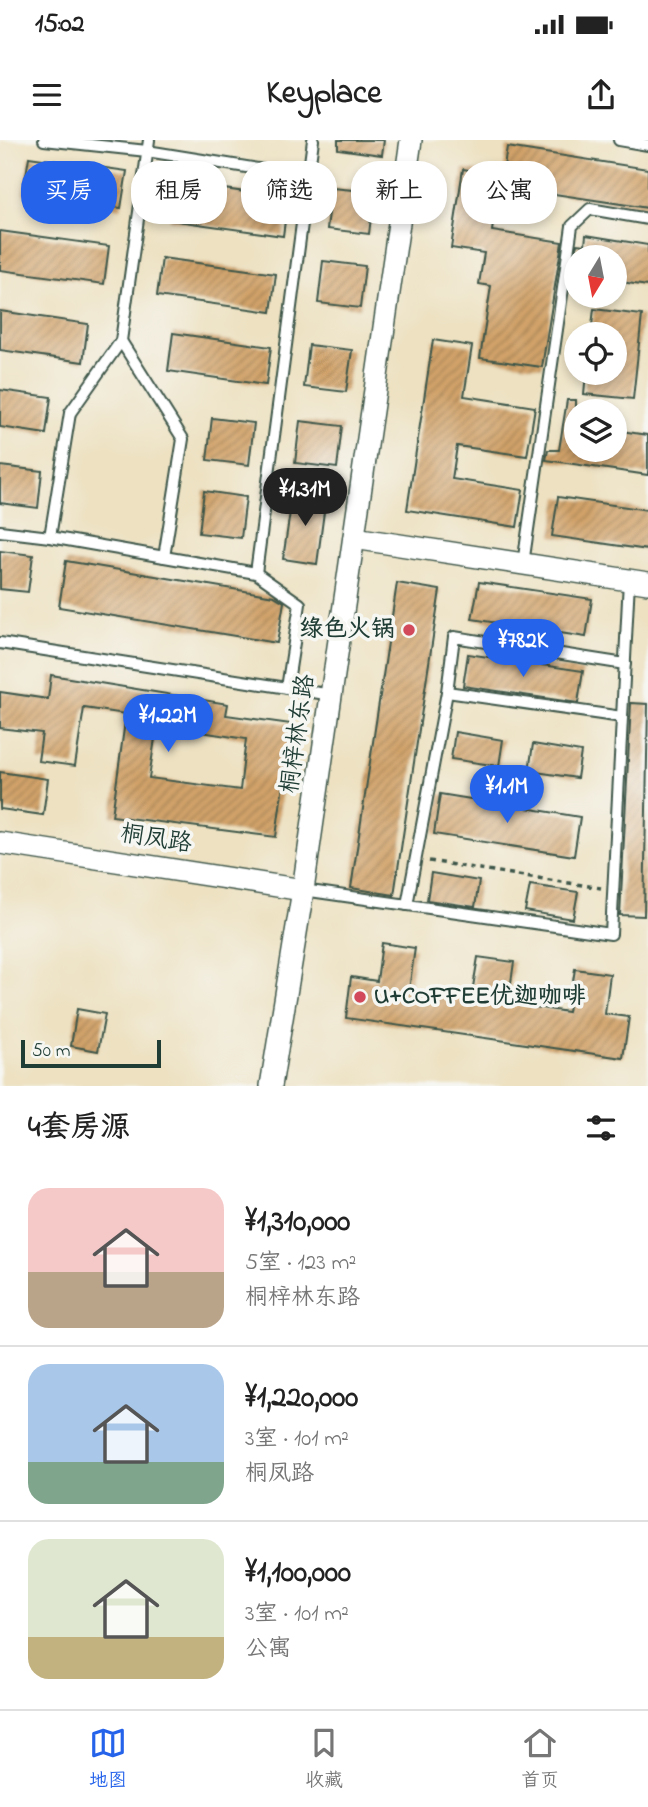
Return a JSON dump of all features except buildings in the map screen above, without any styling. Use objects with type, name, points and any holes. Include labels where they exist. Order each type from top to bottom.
[{"type":"street","name":"桐梓林东路","points":[[271,1086],[303,890],[411,140]]},
{"type":"street","points":[[354,538],[638,582]]},
{"type":"street","name":"桐凤路","points":[[0,843],[303,890]]},
{"type":"lane","points":[[44,140],[148,146],[241,164]]},
{"type":"lane","points":[[310,161],[313,140]]},
{"type":"lane","points":[[619,140],[648,145]]},
{"type":"lane","points":[[50,537],[70,413],[121,341],[148,146]]},
{"type":"lane","points":[[523,564],[572,226],[590,209],[648,219]]},
{"type":"lane","points":[[257,573],[302,224]]},
{"type":"lane","points":[[121,341],[183,439],[164,557]]},
{"type":"lane","points":[[0,531],[50,537],[257,573],[300,604],[287,688]]},
{"type":"lane","points":[[303,890],[611,934],[625,664],[638,582]]},
{"type":"lane","points":[[407,905],[413,858],[447,692],[454,637],[625,664]]},
{"type":"lane","points":[[0,643],[331,695]]},
{"type":"lane","points":[[447,692],[622,718]]},
{"type":"path","points":[[413,858],[614,890]]},
{"type":"place","name":"绿色火锅","points":[[409,630]]},
{"type":"place","name":"U+COFFEE优迦咖啡","points":[[360,997]]}]
